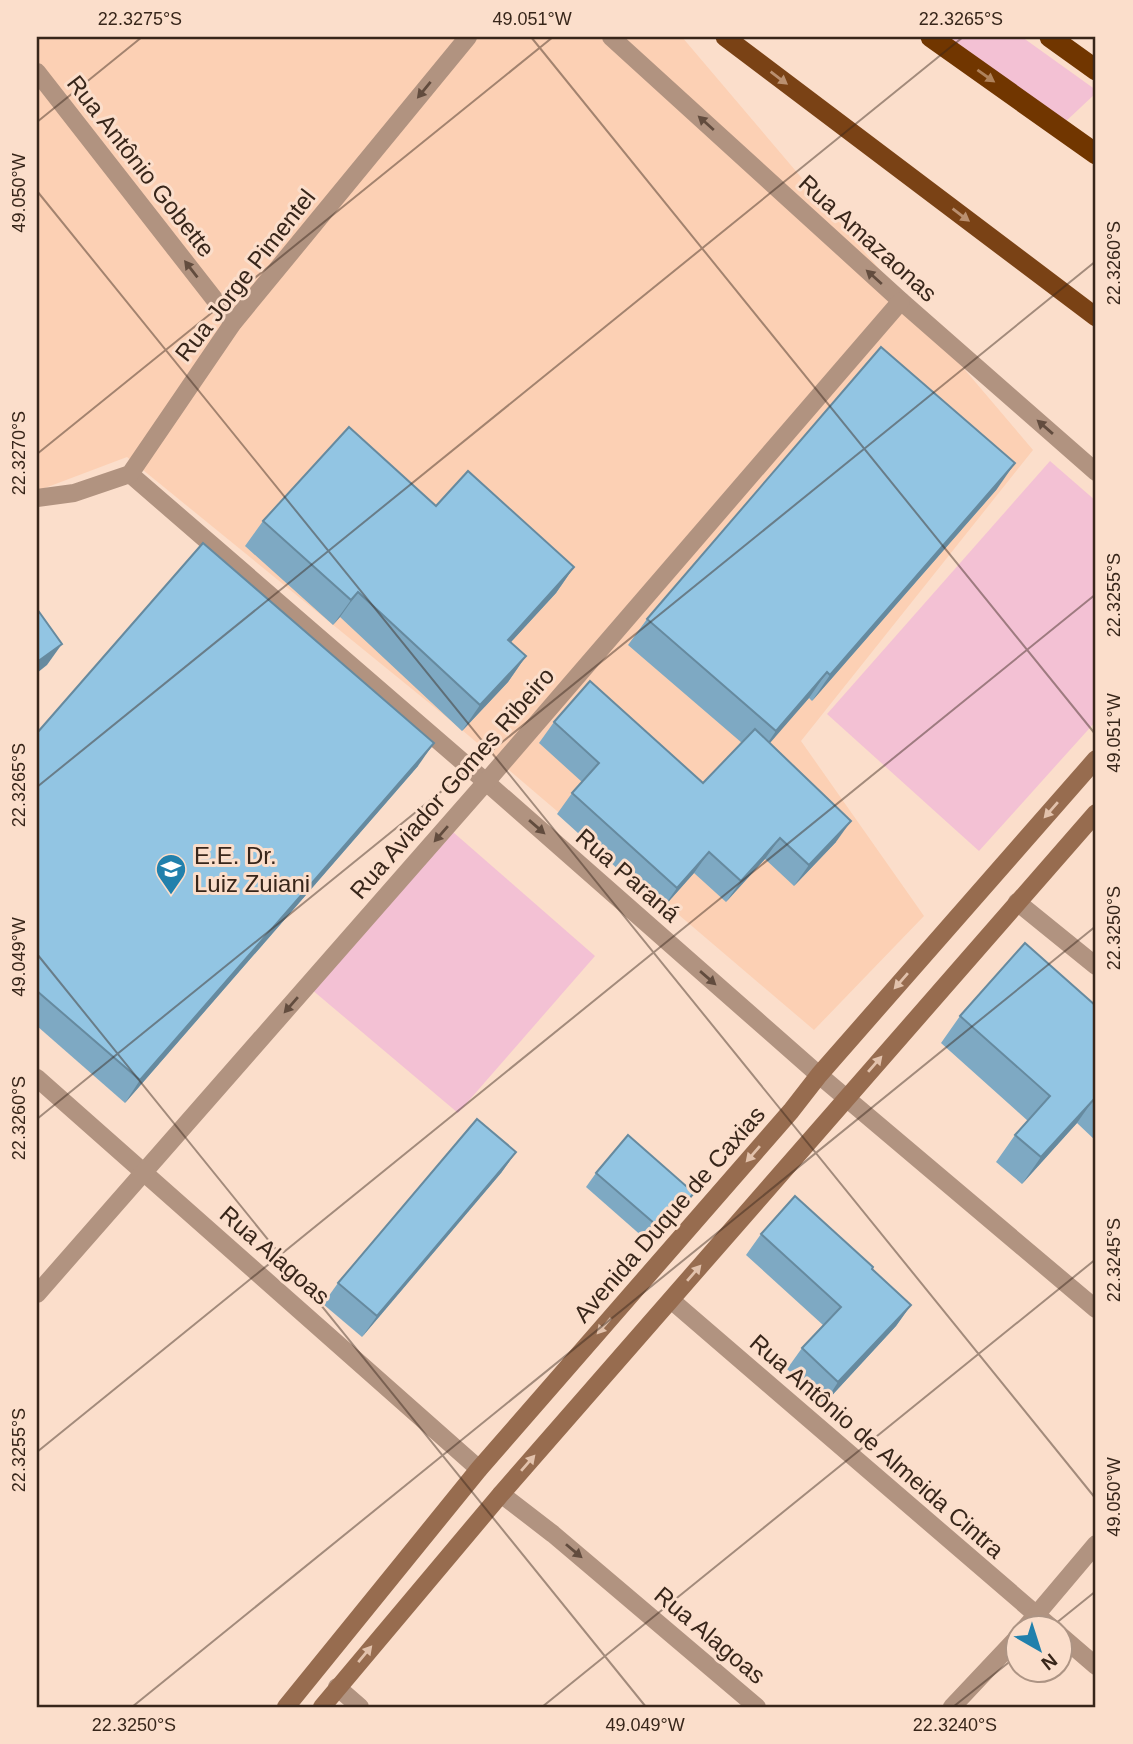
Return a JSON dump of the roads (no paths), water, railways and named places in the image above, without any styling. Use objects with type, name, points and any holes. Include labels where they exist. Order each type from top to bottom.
[{"type":"highway","points":[[725,37],[1096,317]]},
{"type":"highway","points":[[931,37],[1096,154]]},
{"type":"highway","points":[[1050,37],[1096,70]]},
{"type":"main road","name":"Avenida Duque de Caxias","points":[[286,1707],[479,1469],[1096,759]]},
{"type":"main road","points":[[322,1707],[500,1494],[1096,813]]},
{"type":"street","name":"Rua Jorge Pimentel","points":[[130,474],[233,323],[468,37]]},
{"type":"street","name":"Rua Amazaonas","points":[[611,37],[901,301],[1096,472]]},
{"type":"street","name":"Rua Antônio Gobette","points":[[37,72],[233,323]]},
{"type":"street","name":"Rua Aviador Gomes Ribeiro","points":[[37,1294],[486,782],[901,301]]},
{"type":"street","name":"Rua Paraná","points":[[130,474],[845,1098],[1096,1309]]},
{"type":"street","points":[[37,498],[74,493],[130,474]]},
{"type":"street","points":[[1017,902],[1096,966]]},
{"type":"street","name":"Rua Alagoas","points":[[37,1079],[479,1469]]},
{"type":"street","name":"Rua Antônio de Almeida Cintra","points":[[670,1300],[1022,1614]]},
{"type":"street","name":"Rua Alagoas","points":[[500,1494],[553,1534],[757,1707]]},
{"type":"street","points":[[1038,1614],[1096,1544]]},
{"type":"street","points":[[1074,1647],[1096,1666]]},
{"type":"street","points":[[953,1707],[1004,1651]]},
{"type":"street","points":[[337,1687],[360,1707]]},
{"type":"place","name":"E.E. Dr. Luiz Zuiani","points":[[171,896]]}]
